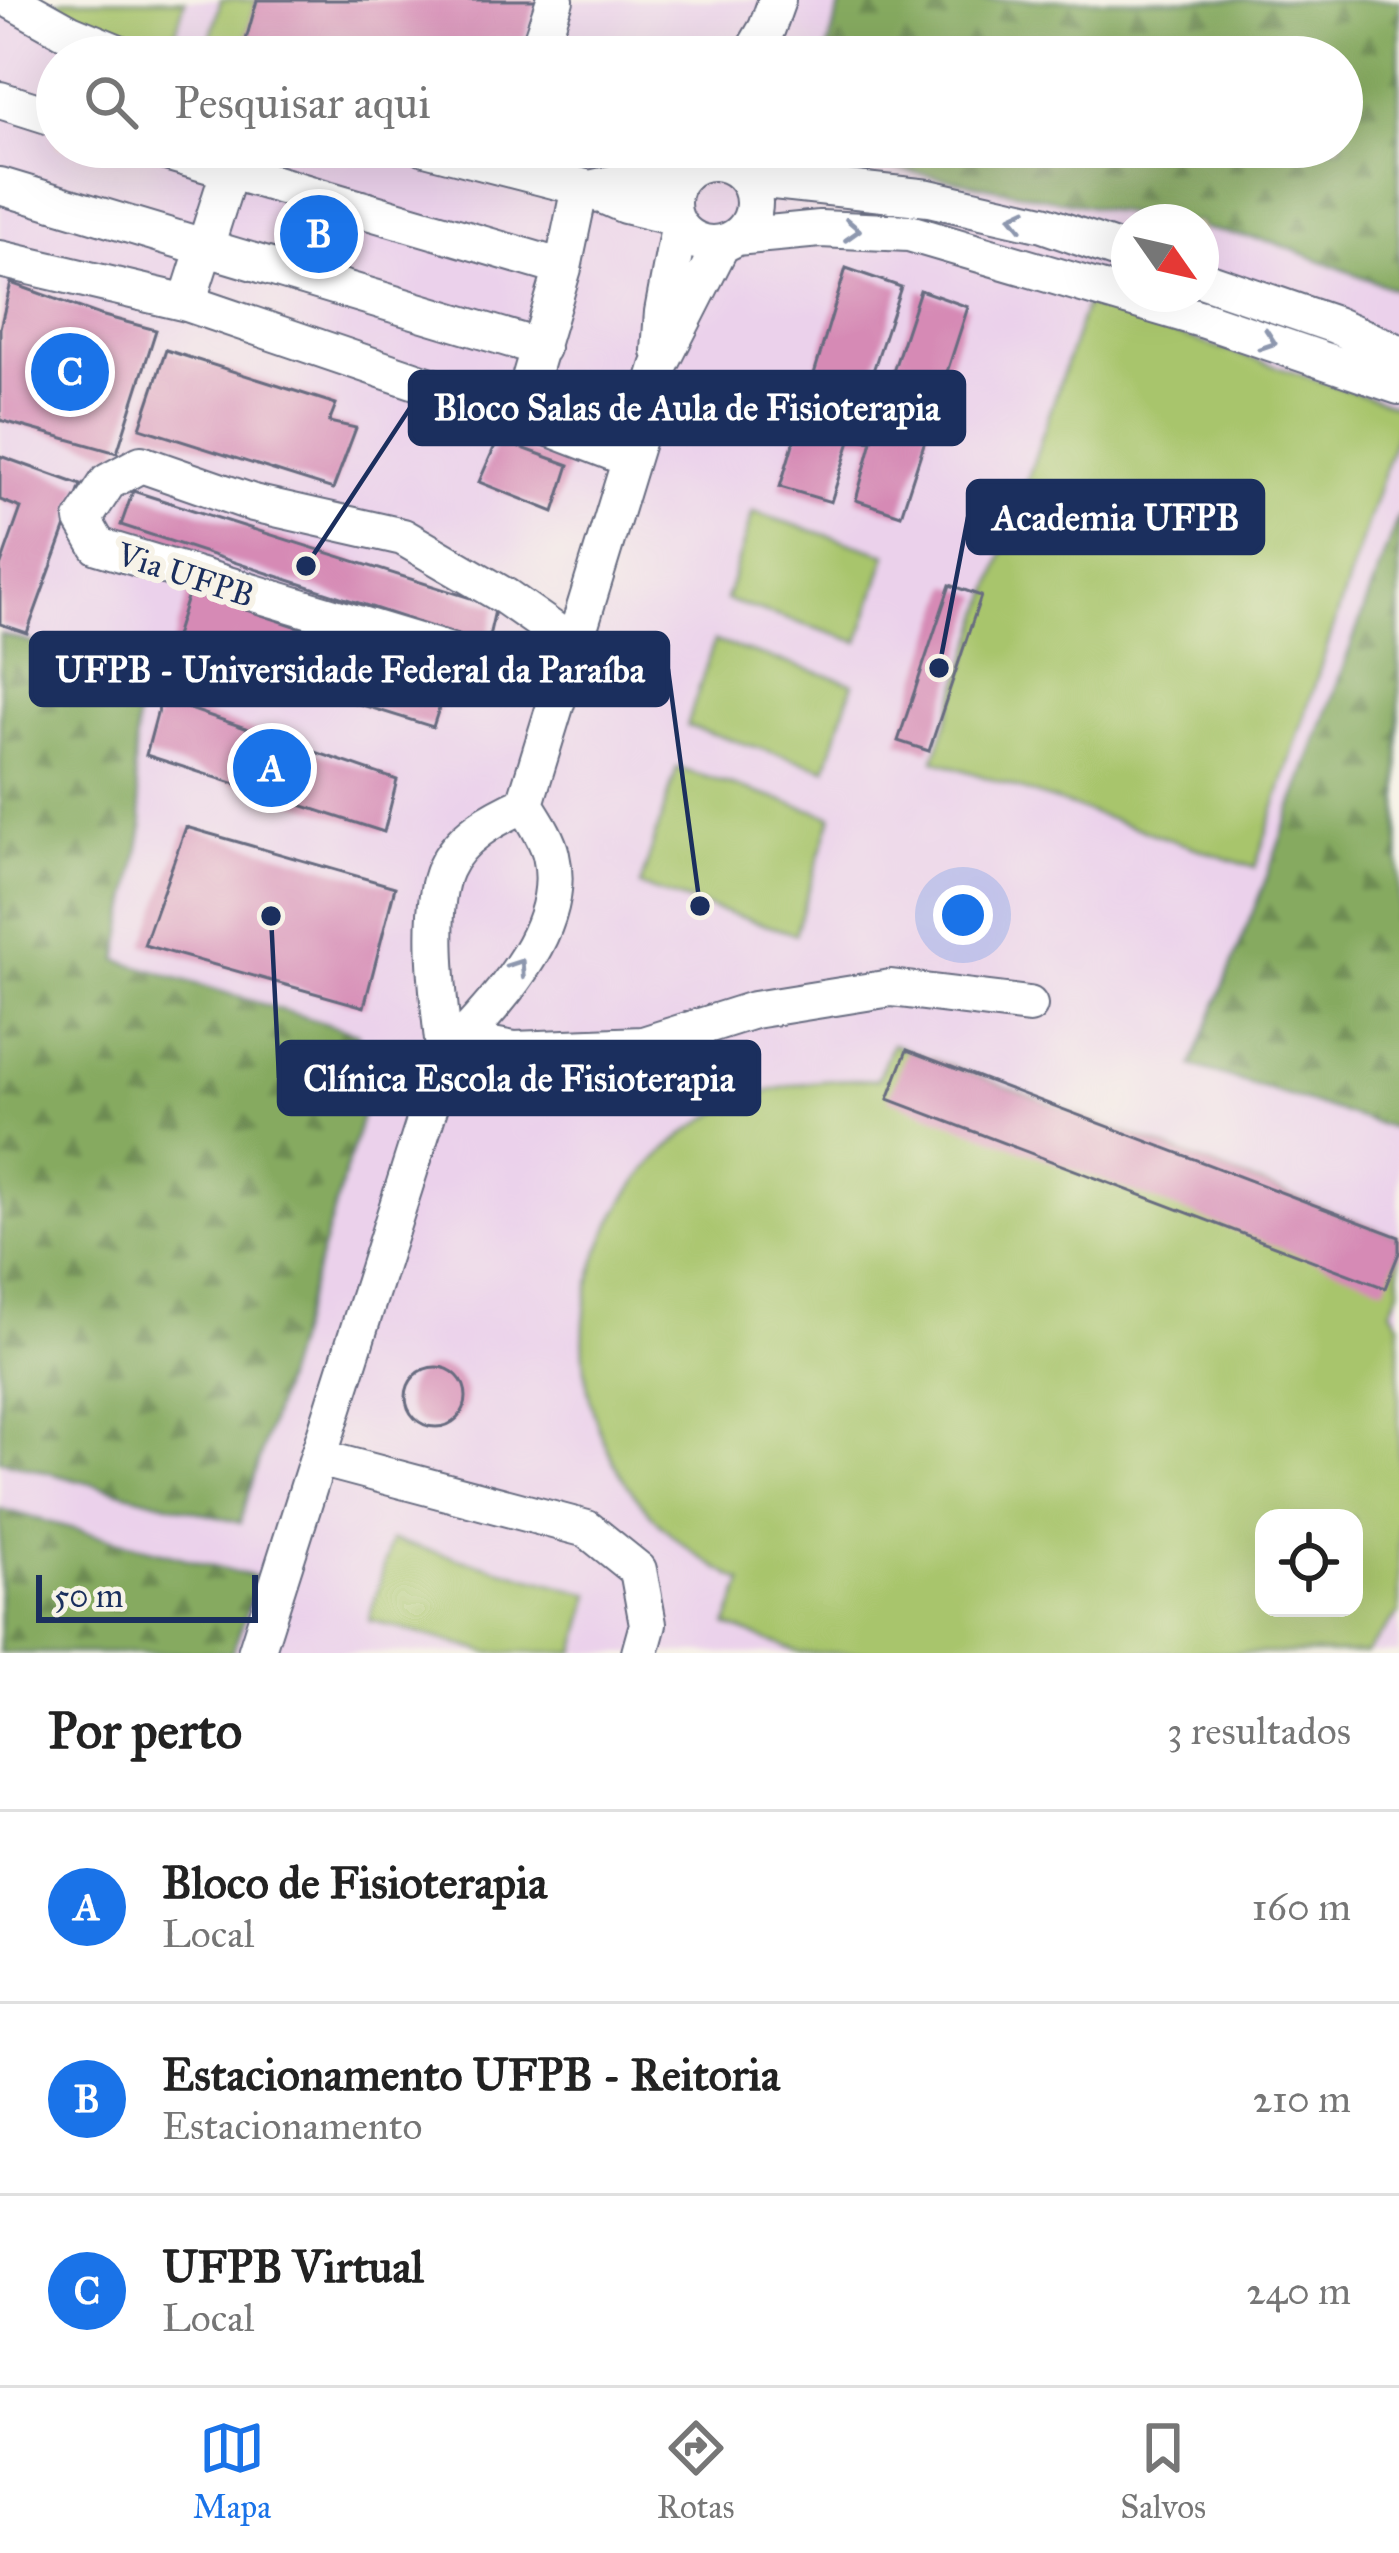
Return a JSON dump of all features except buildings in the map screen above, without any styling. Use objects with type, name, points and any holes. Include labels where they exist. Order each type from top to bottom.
[{"type":"lane","points":[[543,36],[555,0]]},
{"type":"lane","points":[[9,12],[77,36]]},
{"type":"lane","points":[[0,100],[36,111]]},
{"type":"lane","points":[[188,303],[231,168]]},
{"type":"lane","points":[[257,168],[563,268]]},
{"type":"lane","points":[[532,168],[676,222],[691,238],[706,244],[820,229],[909,233],[1205,320],[1399,386]]},
{"type":"lane","points":[[584,188],[676,168]]},
{"type":"lane","points":[[659,367],[676,222],[671,203],[689,168]]},
{"type":"lane","points":[[449,1045],[490,1008],[544,926],[553,891],[551,854],[525,804],[659,367],[729,240],[752,217],[754,203],[745,168]]},
{"type":"lane","points":[[761,168],[929,198],[1043,224],[1111,248]]},
{"type":"lane","points":[[0,186],[541,347]]},
{"type":"lane","points":[[520,416],[584,188]]},
{"type":"lane","points":[[0,260],[188,303],[520,416],[628,458]]},
{"type":"lane","points":[[1219,285],[1335,325],[1399,353]]},
{"type":"lane","name":"Via UFPB","points":[[560,686],[98,546],[83,520],[108,482],[141,464],[253,502],[403,537],[506,597],[573,644]]},
{"type":"lane","points":[[256,1653],[449,1045],[437,900],[445,868],[477,830],[525,804]]},
{"type":"lane","points":[[449,1045],[514,1050],[644,1045],[754,1010],[891,988],[1029,1005]]},
{"type":"lane","points":[[319,1458],[587,1529],[638,1570],[648,1624],[640,1653]]},
{"type":"shaded area","points":[[0,0],[1399,0],[1399,1653],[0,1653]]},
{"type":"green space","points":[[185,0],[175,36],[114,36],[80,23],[55,3]]},
{"type":"green space","points":[[221,0],[257,0],[247,36],[211,36]]},
{"type":"green space","points":[[842,0],[1399,0],[1399,291],[1273,242],[1219,232],[1219,204],[1111,204],[1111,211],[892,168],[1363,168],[1363,36],[831,36]]},
{"type":"green space","points":[[1086,304],[1399,407],[1399,426],[1255,868],[934,760]]},
{"type":"green space","points":[[753,512],[887,554],[859,642],[726,600]]},
{"type":"green space","points":[[1399,514],[1399,1130],[1192,1066]]},
{"type":"green space","points":[[0,634],[139,672],[134,769],[143,826],[118,960],[357,1033],[376,1070],[240,1523],[0,1460]]},
{"type":"green space","points":[[714,641],[853,683],[826,769],[687,726]]},
{"type":"green space","points":[[677,768],[832,816],[795,934],[640,886]]},
{"type":"green space","points":[[892,1044],[1399,1237],[1399,1289],[1391,1310],[1399,1323],[1399,1613],[1366,1653],[800,1653],[727,1625],[743,1582],[657,1521],[605,1443],[584,1358],[592,1272],[628,1194],[689,1131],[773,1090],[877,1080]]},
{"type":"green space","points":[[0,1509],[259,1578],[232,1653],[0,1653]]},
{"type":"green space","points":[[391,1540],[591,1594],[575,1653],[490,1653],[369,1620]]},
{"type":"place","name":"Estacionamento UFPB - Reitoria","points":[[319,234]]},
{"type":"place","name":"UFPB Virtual","points":[[70,372]]},
{"type":"place","name":"Bloco Salas de Aula de Fisioterapia","points":[[306,566]]},
{"type":"place","name":"Academia UFPB","points":[[939,668]]},
{"type":"place","name":"Bloco de Fisioterapia","points":[[272,768]]},
{"type":"place","name":"UFPB - Universidade Federal da Paraíba","points":[[700,906]]},
{"type":"place","name":"Clínica Escola de Fisioterapia","points":[[271,916]]}]
